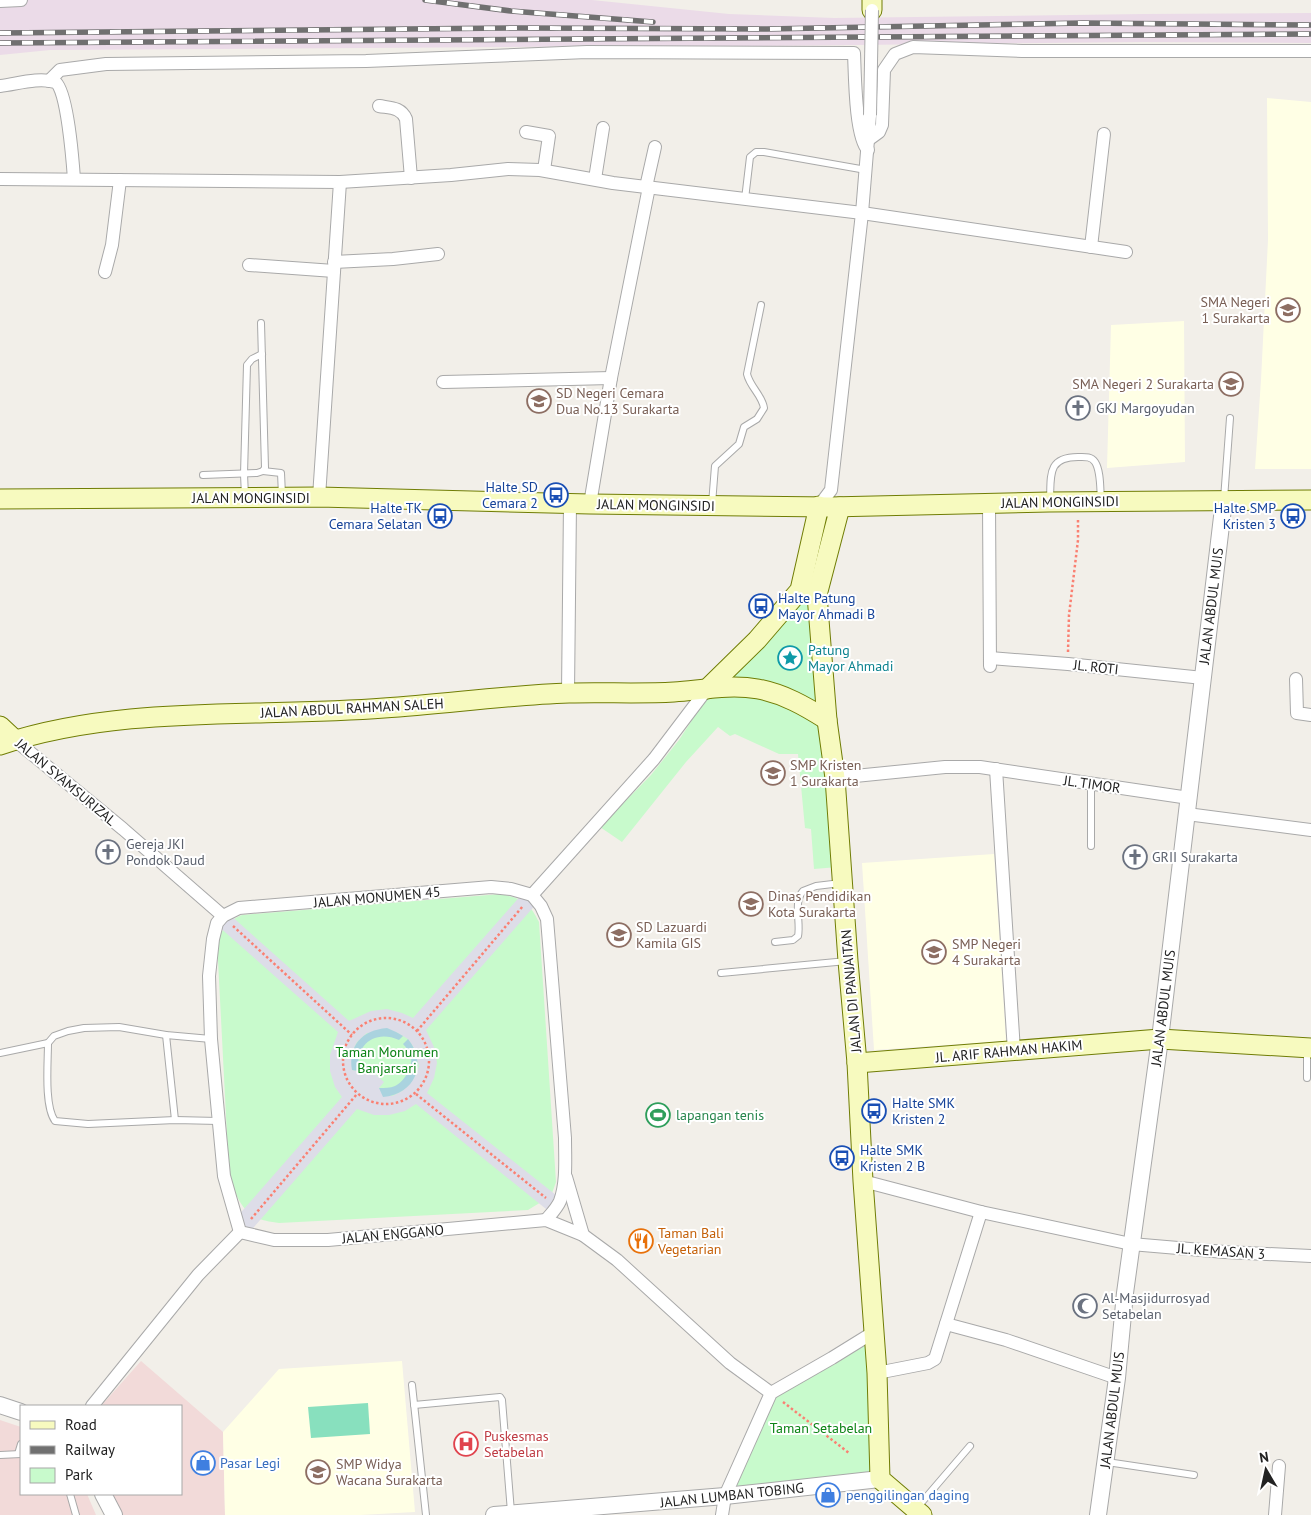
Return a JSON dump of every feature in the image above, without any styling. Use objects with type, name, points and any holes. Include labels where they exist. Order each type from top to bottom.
[{"type":"main road","name":"JALAN MONGINSIDI","points":[[0,499],[319,497],[590,504],[840,507],[1077,501],[1311,500]]},
{"type":"main road","points":[[707,689],[808,592],[819,506]]},
{"type":"main road","name":"JALAN DI PANJAITAN","points":[[840,507],[808,592],[835,778],[857,1063],[863,1182],[877,1373],[880,1479]]},
{"type":"main road","name":"JALAN ABDUL RAHMAN SALEH","points":[[7,742],[86,723],[189,716],[350,711],[568,693],[674,692],[732,687],[758,689],[782,695],[806,706],[827,720]]},
{"type":"main road","name":"JALAN SYAMSURIZAL","points":[[0,726],[7,742]]},
{"type":"main road","name":"JL. ARIF RAHMAN HAKIM","points":[[857,1063],[1160,1038],[1309,1048]]},
{"type":"main road","points":[[880,1479],[919,1512]]},
{"type":"street","points":[[0,1],[21,0]]},
{"type":"street","points":[[819,506],[831,490],[862,213],[870,115],[872,5]]},
{"type":"street","points":[[868,145],[877,135],[882,125],[884,70],[895,54],[913,47],[1022,51],[1311,52]]},
{"type":"street","points":[[50,81],[60,70],[106,64],[366,61],[587,52],[854,53],[861,140],[868,145]]},
{"type":"street","points":[[0,86],[36,81],[50,81],[59,84],[64,100],[74,180]]},
{"type":"street","points":[[379,106],[398,108],[404,112],[411,178]]},
{"type":"street","points":[[595,179],[602,128]]},
{"type":"street","points":[[526,132],[549,136],[544,170]]},
{"type":"street","points":[[1091,246],[1104,134]]},
{"type":"street","points":[[590,504],[611,378],[655,147]]},
{"type":"street","points":[[0,179],[340,182],[508,169],[544,170],[648,187],[862,213],[1126,252]]},
{"type":"street","points":[[104,272],[112,245],[120,180]]},
{"type":"street","points":[[319,497],[340,182]]},
{"type":"street","points":[[249,265],[334,266],[438,254]]},
{"type":"street","points":[[443,382],[611,378]]},
{"type":"street","points":[[831,490],[840,507]]},
{"type":"street","name":"JALAN ABDUL MUIS","points":[[1098,1515],[1117,1378],[1125,1293],[1160,1038],[1224,500]]},
{"type":"street","points":[[568,693],[570,503]]},
{"type":"street","name":"JL. ROTI","points":[[989,503],[990,662],[1068,664],[1203,678]]},
{"type":"street","points":[[1296,679],[1296,713],[1311,715]]},
{"type":"street","points":[[707,689],[654,759],[532,895],[541,906],[547,919],[565,1138],[565,1172],[561,1199],[546,1220],[583,1235],[616,1260],[730,1363],[771,1393]]},
{"type":"street","name":"JALAN SYAMSURIZAL","points":[[7,742],[123,829],[223,916]]},
{"type":"street","name":"JL. TIMOR","points":[[835,778],[945,767],[996,769],[1091,784],[1188,806],[1311,830]]},
{"type":"street","points":[[996,769],[1014,1050]]},
{"type":"street","name":"JALAN MONUMEN 45","points":[[223,916],[239,908],[491,887],[511,889],[532,895]]},
{"type":"street","points":[[93,1405],[198,1275],[240,1232],[224,1176],[212,1039],[210,976],[213,939],[217,923],[223,916]]},
{"type":"street","points":[[565,1172],[583,1235]]},
{"type":"street","name":"JL. KEMASAN 3","points":[[863,1182],[981,1212],[1132,1244],[1225,1252],[1311,1256]]},
{"type":"street","points":[[877,1373],[935,1359],[981,1212]]},
{"type":"street","name":"JALAN ENGGANO","points":[[240,1232],[274,1240],[328,1240],[546,1220]]},
{"type":"street","points":[[946,1324],[1006,1340],[1117,1378]]},
{"type":"street","points":[[722,1515],[725,1496],[771,1393],[874,1332]]},
{"type":"street","points":[[0,1405],[20,1412]]},
{"type":"street","points":[[1275,1515],[1279,1466]]},
{"type":"street","name":"JALAN LUMBAN TOBING","points":[[494,1515],[599,1511],[880,1479]]},
{"type":"street","points":[[104,1495],[114,1515]]},
{"type":"lane","points":[[745,199],[750,157],[756,152],[866,170]]},
{"type":"lane","points":[[712,505],[715,466],[739,444],[744,427],[757,419],[764,408],[747,374],[761,305]]},
{"type":"lane","points":[[261,322],[266,462],[263,471]]},
{"type":"lane","points":[[245,497],[247,366],[252,359],[262,354]]},
{"type":"lane","points":[[1224,500],[1230,418]]},
{"type":"lane","points":[[1050,502],[1052,469],[1058,461],[1068,457],[1087,457],[1094,461],[1097,466],[1101,501]]},
{"type":"lane","points":[[203,475],[244,474],[263,471],[280,473],[282,498]]},
{"type":"lane","points":[[1091,784],[1091,846]]},
{"type":"lane","points":[[775,942],[793,940],[798,936],[800,929],[798,900],[803,891],[816,886],[843,882]]},
{"type":"lane","points":[[720,973],[848,960]]},
{"type":"lane","points":[[0,1053],[48,1043],[54,1036],[84,1028],[119,1028],[212,1039]]},
{"type":"lane","points":[[166,1035],[175,1120]]},
{"type":"lane","points":[[48,1043],[47,1085],[51,1112],[55,1122],[88,1124],[175,1120],[218,1121]]},
{"type":"lane","points":[[1307,1078],[1309,1048]]},
{"type":"lane","points":[[412,1386],[426,1515]]},
{"type":"lane","points":[[414,1405],[500,1396],[511,1514]]},
{"type":"lane","points":[[919,1512],[970,1446]]},
{"type":"lane","points":[[0,1455],[20,1454]]},
{"type":"lane","points":[[1106,1462],[1194,1475]]},
{"type":"lane","points":[[70,1495],[76,1515]]},
{"type":"path","points":[[1068,664],[1069,615],[1078,540],[1077,501]]},
{"type":"path","points":[[417,1031],[532,895]]},
{"type":"path","points":[[223,916],[352,1036]]},
{"type":"path","points":[[391,1018],[405,1022],[417,1031],[425,1042],[429,1056],[429,1070],[424,1082],[415,1093],[405,1100],[393,1104],[380,1104],[368,1100],[349,1084],[344,1072],[343,1059],[346,1046],[352,1036],[363,1026],[376,1020],[391,1018]]},
{"type":"path","points":[[240,1232],[358,1093]]},
{"type":"path","points":[[415,1093],[557,1206]]},
{"type":"path","points":[[791,1408],[849,1453]]},
{"type":"shaded area","points":[[0,0],[592,0],[729,14],[834,18],[1311,13],[1311,43],[1143,42],[50,50],[0,55]]},
{"type":"shaded area","name":"SMA Negeri 1 Surakarta","points":[[1267,98],[1311,102],[1311,469],[1255,469],[1268,240]]},
{"type":"shaded area","points":[[1184,321],[1185,462],[1107,468],[1111,325]]},
{"type":"shaded area","name":"SMP Negeri 4 Surakarta","points":[[994,854],[1006,1041],[874,1050],[862,863]]},
{"type":"shaded area","points":[[523,893],[538,902],[426,1030],[434,1047],[437,1063],[434,1078],[427,1093],[561,1199],[551,1213],[416,1104],[405,1111],[389,1115],[374,1115],[357,1109],[248,1234],[236,1218],[342,1097],[335,1087],[330,1071],[330,1055],[338,1032],[217,925],[228,913],[349,1021],[371,1011],[387,1009],[413,1018]],"holes":[[[396,1032],[408,1039],[414,1048],[419,1066],[415,1076],[402,1091],[392,1096],[379,1088],[384,1082],[366,1066],[359,1071],[352,1070],[353,1050],[357,1042],[367,1033]]]},
{"type":"shaded area","name":"Pasar Legi","points":[[141,1361],[223,1432],[225,1515],[119,1515],[109,1495],[182,1495],[182,1405],[102,1405]]},
{"type":"shaded area","name":"SMP Widya Wacana Surakarta","points":[[402,1361],[415,1512],[360,1515],[225,1515],[223,1432],[279,1369]]},
{"type":"shaded area","points":[[0,1420],[20,1427],[20,1495],[87,1495],[96,1515],[0,1515]]},
{"type":"green space","points":[[807,589],[823,713],[712,686]]},
{"type":"green space","points":[[709,694],[745,694],[778,701],[823,724],[838,867],[814,869],[811,829],[805,828],[798,754],[779,754],[735,734],[730,736],[718,727],[686,762],[622,842],[600,827],[651,775],[679,740]]},
{"type":"green space","name":"Taman Monumen Banjarsari","points":[[501,894],[524,902],[532,910],[539,922],[556,1182],[551,1196],[528,1210],[279,1223],[261,1220],[253,1216],[239,1200],[229,1174],[217,941],[224,928],[233,919],[242,915]]},
{"type":"green space","name":"Taman Setabelan","points":[[869,1342],[873,1474],[735,1488],[772,1396],[835,1364]]},
{"type":"green space","points":[[368,1403],[370,1434],[311,1438],[308,1407]]},
{"type":"water","points":[[387,1028],[403,1036],[399,1040],[382,1037],[374,1038],[368,1042],[360,1054],[358,1062],[359,1071],[352,1070],[352,1054],[359,1041],[370,1032]]},
{"type":"water","points":[[408,1039],[417,1058],[415,1076],[403,1090],[394,1095],[383,1097],[379,1088],[389,1088],[399,1084],[410,1068],[411,1058],[403,1044]]},
{"type":"railway","points":[[425,0],[511,11],[653,22]]},
{"type":"railway","points":[[0,33],[521,28],[767,29],[1083,23],[1311,25]]},
{"type":"railway","points":[[0,43],[1311,34]]},
{"type":"place","name":"SMA Negeri 1 Surakarta","points":[[1288,310]]},
{"type":"place","name":"SMA Negeri 2 Surakarta","points":[[1231,384]]},
{"type":"place","name":"SD Negeri Cemara Dua No.13 Surakarta","points":[[539,401]]},
{"type":"place","name":"GKJ Margoyudan","points":[[1078,408]]},
{"type":"place","name":"Halte SD Cemara 2","points":[[556,495]]},
{"type":"place","name":"Halte TK Cemara Selatan","points":[[440,516]]},
{"type":"place","name":"Halte SMP Kristen 3","points":[[1293,516]]},
{"type":"place","name":"Halte Patung Mayor Ahmadi B","points":[[761,606]]},
{"type":"place","name":"Patung Mayor Ahmadi","points":[[790,658]]},
{"type":"place","name":"SMP Kristen 1 Surakarta","points":[[773,773]]},
{"type":"place","name":"Gereja JKI Pondok Daud","points":[[108,852]]},
{"type":"place","name":"GRII Surakarta","points":[[1135,857]]},
{"type":"place","name":"Dinas Pendidikan Kota Surakarta","points":[[751,904]]},
{"type":"place","name":"SD Lazuardi Kamila GIS","points":[[619,935]]},
{"type":"place","name":"SMP Negeri 4 Surakarta","points":[[934,952]]},
{"type":"place","name":"Halte SMK Kristen 2","points":[[874,1111]]},
{"type":"place","name":"lapangan tenis","points":[[658,1115]]},
{"type":"place","name":"Halte SMK Kristen 2 B","points":[[842,1158]]},
{"type":"place","name":"Taman Bali Vegetarian","points":[[641,1241]]},
{"type":"place","name":"Al-Masjidurrosyad Setabelan","points":[[1085,1306]]},
{"type":"place","name":"Puskesmas Setabelan","points":[[466,1444]]},
{"type":"place","name":"Pasar Legi","points":[[203,1463]]},
{"type":"place","name":"SMP Widya Wacana Surakarta","points":[[318,1472]]},
{"type":"place","name":"penggilingan daging","points":[[828,1495]]}]
